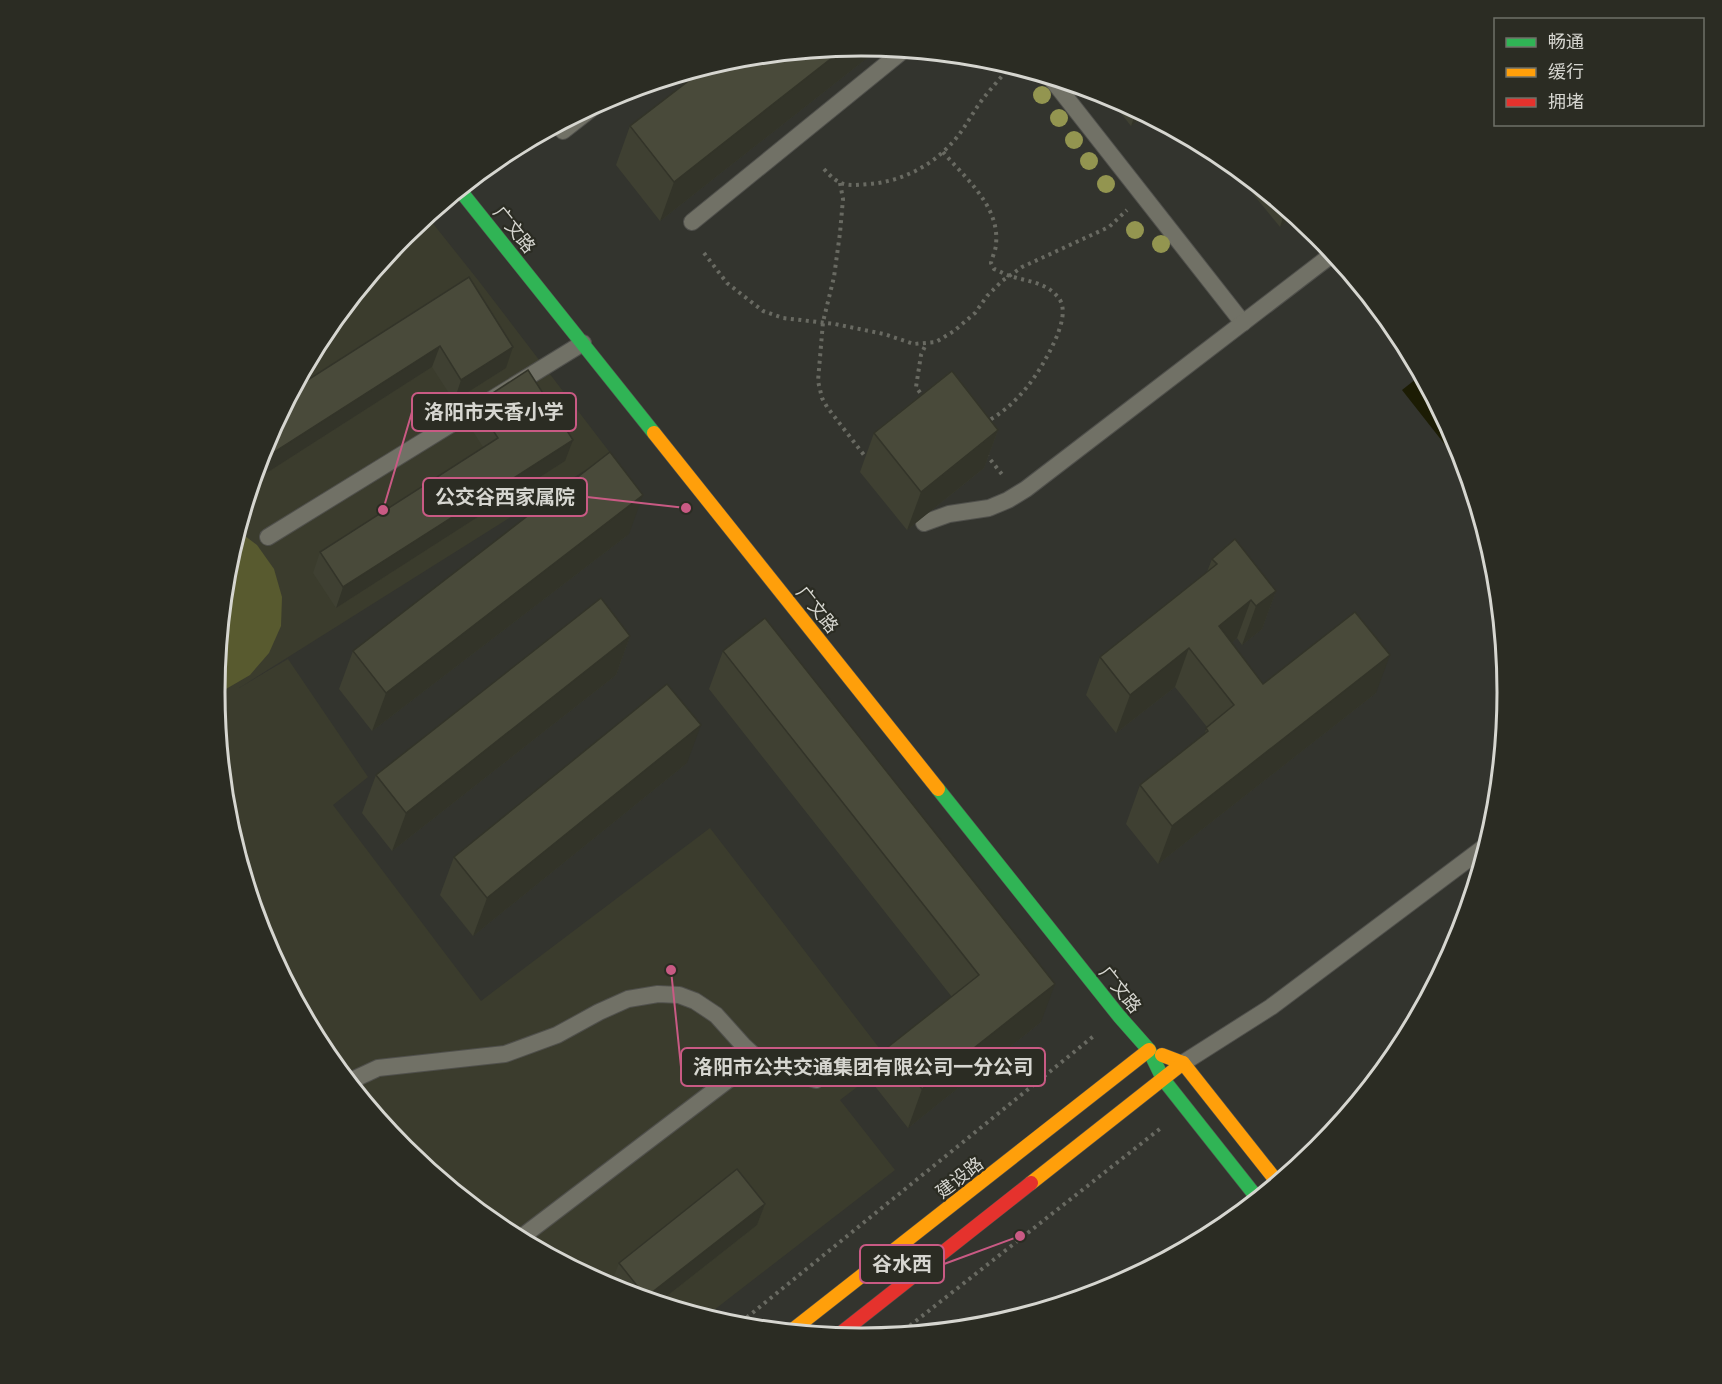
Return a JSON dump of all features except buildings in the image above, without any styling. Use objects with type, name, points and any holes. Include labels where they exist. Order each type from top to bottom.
[{"type":"street","name":"广文路","points":[[464,195],[1119,1016],[1149,1050],[1163,1079],[1253,1193]]},
{"type":"street","name":"广文路","points":[[1149,1050],[1183,1063]]},
{"type":"street","name":"建设路","points":[[799,1325],[1149,1050]]},
{"type":"street","points":[[848,1328],[1183,1063],[1273,1177]]},
{"type":"lane","points":[[692,222],[896,57]]},
{"type":"lane","points":[[1058,86],[1243,323]]},
{"type":"lane","points":[[563,131],[568,127]]},
{"type":"lane","points":[[924,524],[949,514],[989,508],[1026,489],[1327,258]]},
{"type":"lane","points":[[268,537],[582,343]]},
{"type":"lane","points":[[1183,1063],[1271,1007],[1477,853]]},
{"type":"lane","points":[[356,1078],[378,1068],[505,1054],[557,1035],[628,999],[658,994],[679,995],[695,1001],[716,1015],[742,1045],[757,1058],[777,1068],[816,1080]]},
{"type":"lane","points":[[527,1233],[757,1058]]},
{"type":"path","points":[[824,169],[834,180],[844,185],[877,183],[909,174],[952,144],[982,100],[1005,72]]},
{"type":"path","points":[[943,152],[978,191],[988,206],[994,225],[996,245],[991,262],[994,269],[1009,276],[1032,280],[1045,287],[1060,300],[1063,308],[1062,324],[1039,373],[1025,390],[998,414],[982,423]]},
{"type":"path","points":[[840,183],[843,200],[840,233],[834,277],[823,322],[818,381],[822,398],[864,455]]},
{"type":"path","points":[[704,253],[727,283],[763,311],[783,318],[835,324],[884,334],[914,344],[926,344],[945,338],[963,324],[975,313],[987,296],[1022,267],[1109,227],[1122,217],[1131,205],[1135,184]]},
{"type":"path","points":[[926,344],[921,355],[916,387],[930,400]]},
{"type":"path","points":[[979,445],[1007,481],[1015,488],[1026,489]]},
{"type":"path","points":[[747,1318],[1119,1016]]},
{"type":"path","points":[[909,1326],[1186,1108]]},
{"type":"shaded area","points":[[432,222],[611,454],[239,688],[288,659],[368,777],[333,805],[481,1001],[710,828],[890,1062],[840,1100],[895,1170],[713,1311],[656,1295],[579,1263],[543,1243],[507,1221],[441,1171],[382,1112],[356,1079],[332,1046],[290,974],[258,897],[246,857],[230,775],[226,734],[226,650],[237,568],[258,487],[290,410],[310,374],[332,338],[382,272]]},
{"type":"shaded area","points":[[1415,380],[1450,452],[1402,390]]},
{"type":"green space","points":[[244,535],[257,545],[274,569],[282,597],[281,626],[269,653],[250,675],[225,690],[230,609]]},
{"type":"traffic: fast","points":[[464,195],[654,433]]},
{"type":"traffic: fast","points":[[938,789],[1119,1016],[1149,1050],[1163,1079],[1253,1193]]},
{"type":"traffic: slow","points":[[654,433],[938,789]]},
{"type":"traffic: slow","points":[[799,1325],[1149,1050]]},
{"type":"traffic: slow","points":[[1162,1055],[1183,1063],[1273,1177]]},
{"type":"traffic: slow","points":[[1031,1183],[1183,1063]]},
{"type":"traffic: jam","points":[[848,1328],[1031,1183]]},
{"type":"place","name":"公交谷西家属院","points":[[686,508]]},
{"type":"place","name":"洛阳市天香小学","points":[[383,510]]},
{"type":"place","name":"洛阳市公共交通集团有限公司一分公司","points":[[671,970]]},
{"type":"place","name":"谷水西","points":[[1020,1236]]}]
